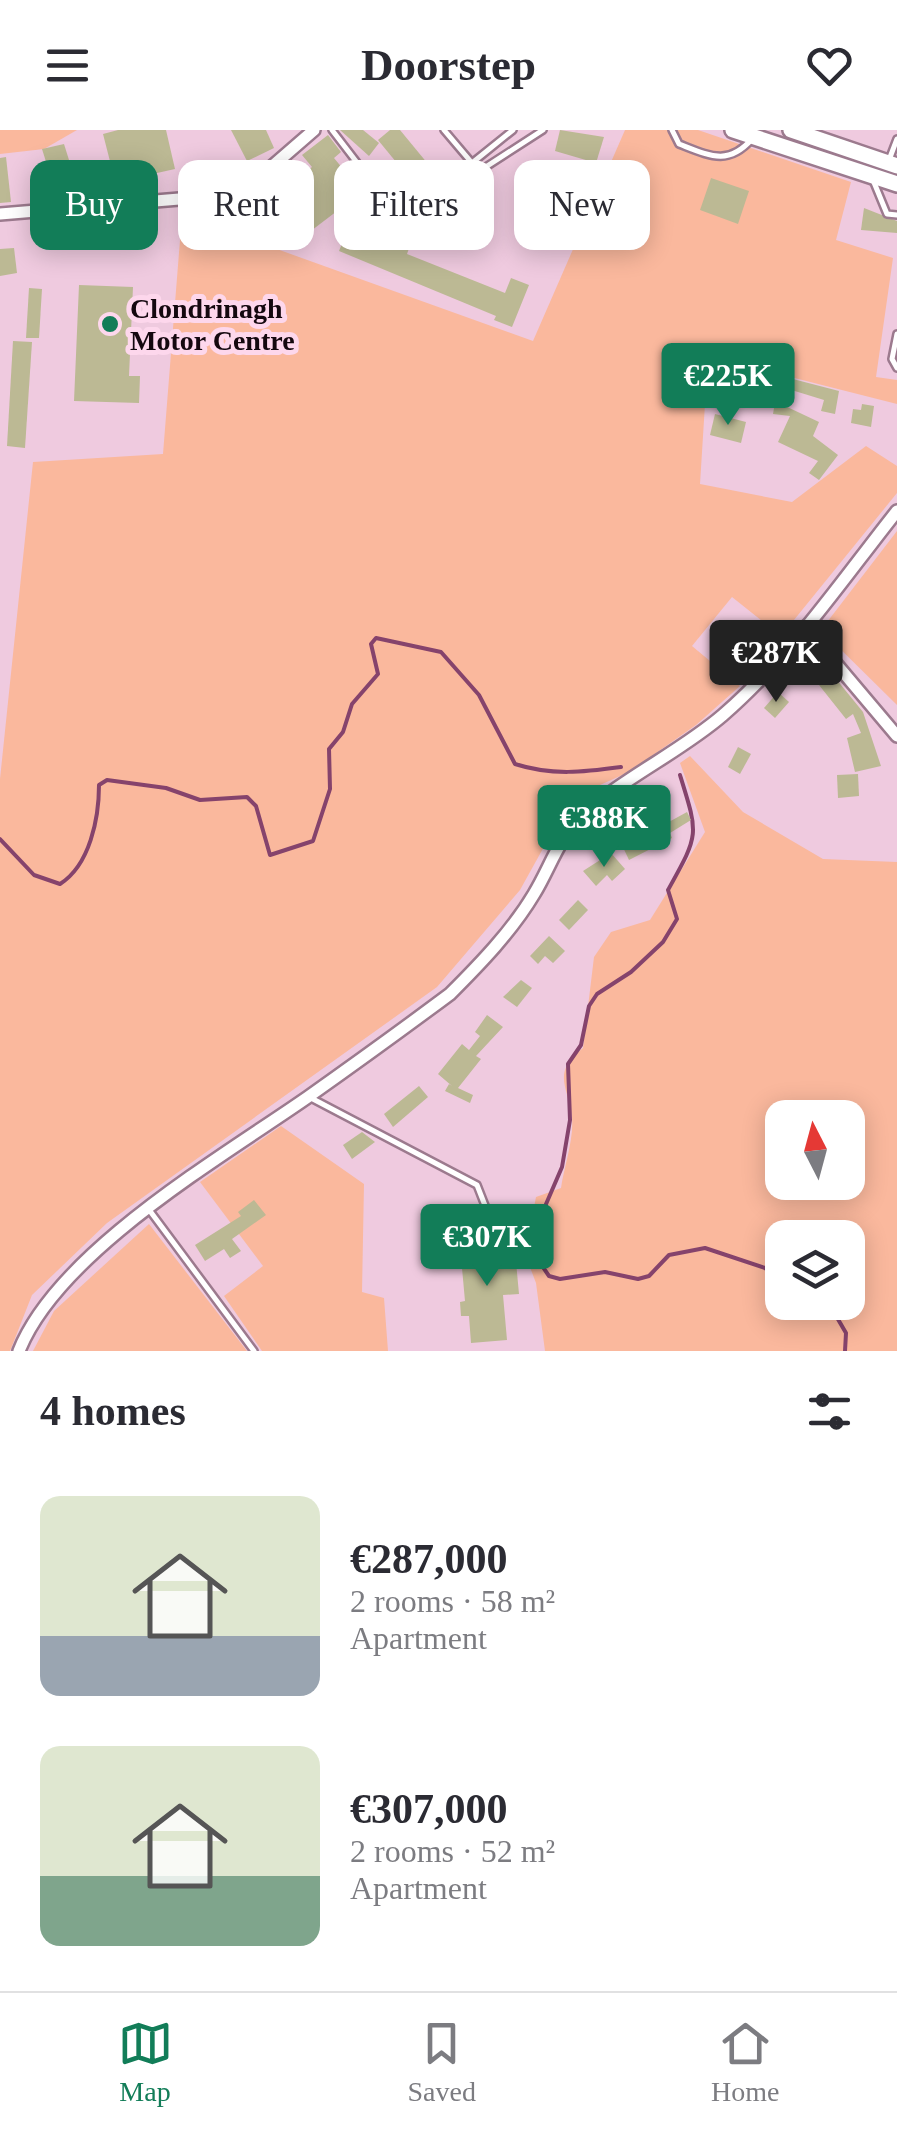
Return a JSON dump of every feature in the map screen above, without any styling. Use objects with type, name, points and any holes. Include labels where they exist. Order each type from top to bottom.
[{"type":"main road","points":[[733,130],[897,184]]},
{"type":"main road","points":[[791,130],[893,164]]},
{"type":"street","points":[[0,214],[226,195],[261,176],[314,130]]},
{"type":"street","points":[[19,1351],[34,1319],[96,1252],[450,994],[480,964],[534,895],[553,853],[579,818],[682,750],[717,720],[805,626],[897,512]]},
{"type":"street","points":[[805,626],[897,736]]},
{"type":"lane","points":[[332,130],[388,203],[410,216],[543,130]]},
{"type":"lane","points":[[444,130],[472,163],[514,130]]},
{"type":"lane","points":[[672,130],[679,144],[723,159],[736,156],[754,137]]},
{"type":"lane","points":[[893,164],[897,140]]},
{"type":"lane","points":[[871,175],[887,214],[897,215]]},
{"type":"lane","points":[[897,334],[892,359],[897,368]]},
{"type":"lane","points":[[309,1096],[476,1185],[486,1208]]},
{"type":"lane","points":[[150,1211],[254,1351]]},
{"type":"shaded area","points":[[0,130],[77,130],[44,149],[0,154]]},
{"type":"shaded area","points":[[625,130],[698,130],[851,182],[836,240],[893,258],[876,377],[897,380],[897,404],[708,356],[700,484],[792,502],[866,446],[897,466],[897,493],[781,636],[732,597],[692,646],[740,686],[696,725],[629,772],[571,798],[520,890],[437,987],[107,1223],[32,1295],[10,1351],[0,1351],[0,779],[33,462],[163,454],[179,250],[280,250],[533,341],[573,250],[650,250],[650,160],[612,160]]},
{"type":"shaded area","points":[[897,531],[897,705],[821,630]]},
{"type":"shaded area","points":[[690,756],[743,812],[823,859],[897,862],[897,1351],[545,1351],[536,1283],[525,1254],[536,1197],[561,1188],[572,1126],[564,1072],[583,1048],[594,957],[611,932],[650,920],[705,832],[680,763]]},
{"type":"shaded area","points":[[281,1126],[364,1184],[362,1292],[384,1298],[388,1351],[262,1351],[224,1296],[263,1266],[200,1182]]},
{"type":"shaded area","points":[[149,1224],[247,1351],[33,1351],[54,1311]]},
{"type":"building","points":[[118,130],[166,130],[175,169],[158,173],[158,160],[110,160],[103,134]]},
{"type":"building","points":[[231,130],[266,130],[274,148],[246,160]]},
{"type":"building","points":[[340,130],[363,130],[379,143],[369,156]]},
{"type":"building","points":[[390,130],[400,130],[425,160],[394,160],[378,140]]},
{"type":"building","points":[[560,130],[604,137],[597,160],[555,151]]},
{"type":"building","points":[[328,135],[341,152],[334,158],[334,213],[314,229],[314,160],[306,160],[302,155]]},
{"type":"building","points":[[64,144],[69,160],[45,160],[42,149]]},
{"type":"building","points":[[6,157],[11,202],[0,203],[0,158]]},
{"type":"building","points":[[711,178],[749,191],[738,224],[700,210]]},
{"type":"building","points":[[864,208],[897,221],[897,233],[861,230]]},
{"type":"building","points":[[14,248],[17,273],[0,276],[0,249]]},
{"type":"building","points":[[408,250],[407,254],[505,293],[511,278],[529,285],[512,327],[494,320],[496,316],[339,251]]},
{"type":"building","points":[[79,285],[133,287],[129,376],[140,376],[139,403],[74,401]]},
{"type":"building","points":[[29,288],[42,289],[39,338],[26,338]]},
{"type":"building","points":[[13,341],[32,342],[25,448],[7,446]]},
{"type":"building","points":[[789,378],[839,391],[835,414],[821,411],[824,400],[785,388]]},
{"type":"building","points":[[777,390],[786,391],[783,405],[819,422],[813,436],[838,455],[819,480],[809,473],[818,461],[778,442],[790,416],[773,414]]},
{"type":"building","points":[[862,404],[874,406],[871,427],[851,423],[853,409],[861,410]]},
{"type":"building","points":[[715,414],[746,422],[741,443],[710,435]]},
{"type":"building","points":[[739,628],[749,638],[732,656],[722,647]]},
{"type":"building","points":[[832,674],[863,712],[881,766],[855,772],[847,738],[861,733],[853,714],[846,719],[819,685]]},
{"type":"building","points":[[778,692],[789,702],[775,718],[764,708]]},
{"type":"building","points":[[738,747],[751,754],[740,774],[728,767]]},
{"type":"building","points":[[858,774],[859,796],[838,798],[837,775]]},
{"type":"building","points":[[687,812],[691,820],[670,833],[672,838],[629,860],[620,841],[633,835],[636,840]]},
{"type":"building","points":[[611,853],[625,869],[612,881],[607,875],[596,886],[583,871]]},
{"type":"building","points":[[578,900],[588,910],[569,930],[559,920]]},
{"type":"building","points":[[549,936],[565,951],[553,963],[545,956],[538,964],[530,956]]},
{"type":"building","points":[[521,980],[532,988],[517,1007],[503,997]]},
{"type":"building","points":[[487,1015],[503,1027],[476,1056],[481,1059],[458,1088],[473,1095],[470,1103],[445,1091],[449,1084],[452,1086],[438,1074],[462,1044],[469,1050],[480,1036],[475,1032]]},
{"type":"building","points":[[419,1086],[428,1097],[393,1127],[384,1114]]},
{"type":"building","points":[[362,1132],[375,1142],[352,1159],[343,1145]]},
{"type":"building","points":[[254,1200],[266,1215],[232,1239],[241,1251],[230,1258],[224,1249],[205,1261],[195,1245],[241,1216],[238,1212]]},
{"type":"building","points":[[502,1243],[503,1252],[515,1251],[519,1294],[503,1295],[507,1340],[471,1343],[469,1316],[461,1316],[460,1302],[465,1301],[460,1246]]},
{"type":"waterway","points":[[0,839],[34,875],[60,884],[86,853],[95,826],[99,785],[107,780],[166,788],[200,800],[247,797],[256,806],[270,855],[313,841],[330,789],[329,749],[343,732],[352,704],[378,674],[371,644],[376,638],[441,652],[479,695],[515,764],[555,772],[621,767]]},
{"type":"waterway","points":[[680,775],[693,834],[668,890],[677,919],[663,942],[631,972],[597,994],[589,1006],[581,1045],[568,1064],[570,1120],[562,1167],[534,1232],[534,1254],[549,1276],[560,1279],[605,1272],[638,1279],[649,1276],[669,1255],[705,1248],[765,1268]]},
{"type":"waterway","points":[[838,1320],[846,1333],[845,1351]]},
{"type":"place","name":"Clondrinagh Motor Centre","points":[[110,324]]}]
